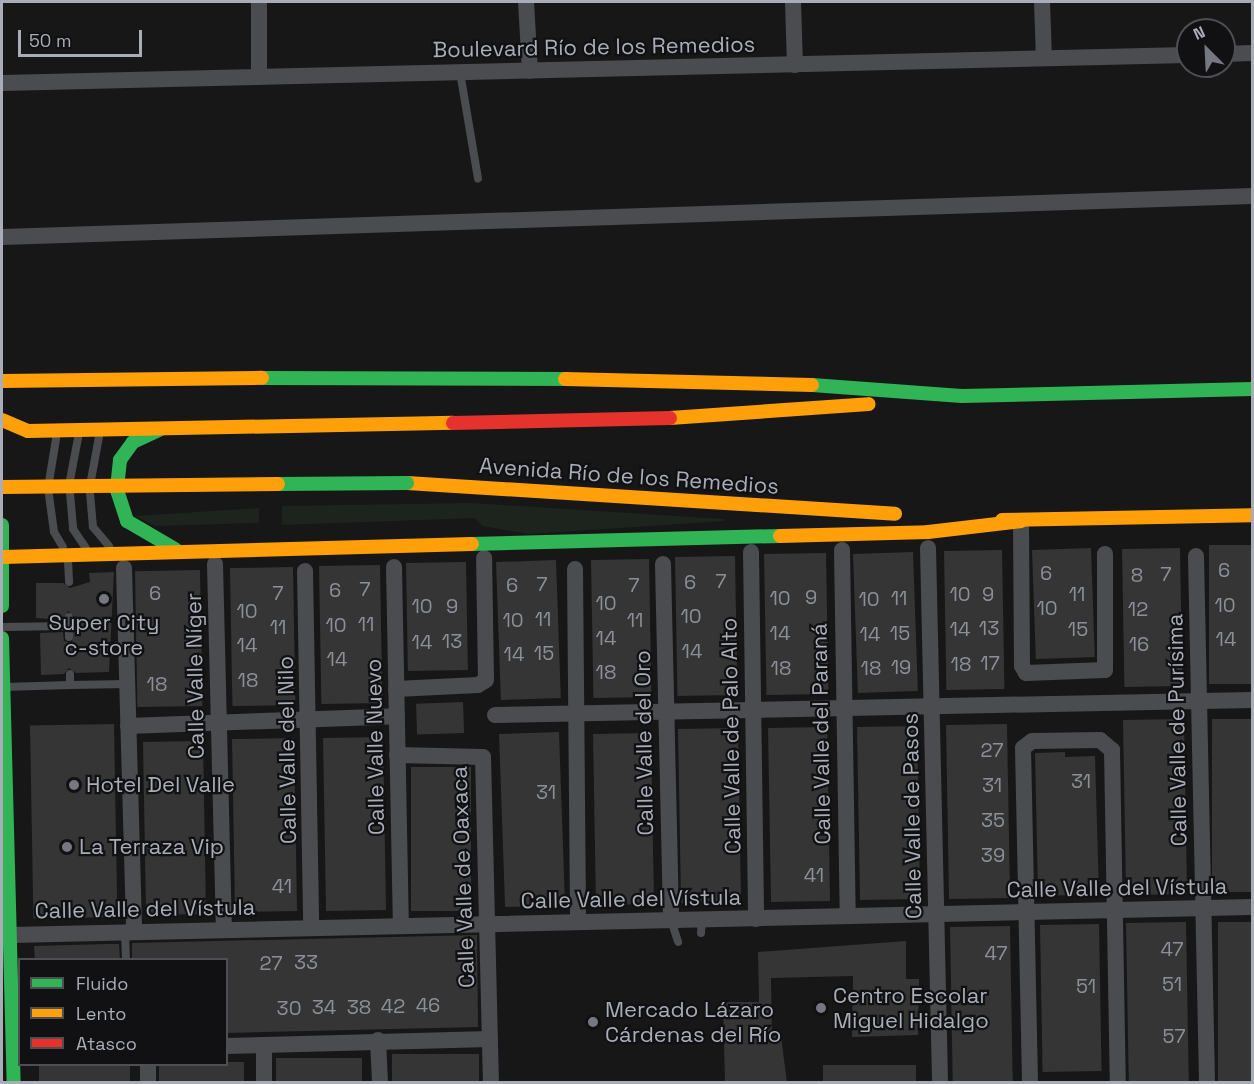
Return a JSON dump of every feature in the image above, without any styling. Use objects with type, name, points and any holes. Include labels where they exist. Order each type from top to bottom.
[{"type":"main road","points":[[2,381],[386,376],[792,383],[962,396]]},
{"type":"main road","points":[[2,420],[28,431],[61,431],[723,417],[962,396],[1252,389]]},
{"type":"main road","points":[[159,430],[126,451],[117,490],[127,522],[177,550]]},
{"type":"main road","name":"Avenida Río de los Remedios","points":[[2,488],[407,483],[1021,521],[1252,515]]},
{"type":"main road","points":[[3,557],[177,550],[467,551],[928,532],[1021,521]]},
{"type":"main road","points":[[2,525],[2,606]]},
{"type":"main road","points":[[2,638],[16,1052],[14,1083]]},
{"type":"street","points":[[259,2],[259,77]]},
{"type":"street","points":[[526,2],[530,71]]},
{"type":"street","points":[[793,2],[795,65]]},
{"type":"street","points":[[1042,2],[1044,58]]},
{"type":"street","points":[[1236,54],[1252,53]]},
{"type":"street","name":"Boulevard Río de los Remedios","points":[[2,83],[1176,55]]},
{"type":"street","points":[[2,237],[1252,196]]},
{"type":"street","points":[[1021,521],[1022,669],[1029,674],[1097,674],[1107,666],[1105,554]]},
{"type":"street","name":"Calle Valle de Pasos","points":[[928,548],[940,1083]]},
{"type":"street","name":"Calle Valle del Paraná","points":[[842,550],[840,708],[849,916]]},
{"type":"street","name":"Calle Valle de Palo Alto","points":[[751,552],[756,918]]},
{"type":"street","name":"Calle Valle de Purísima","points":[[1196,556],[1207,1083]]},
{"type":"street","points":[[396,689],[485,682],[484,558]]},
{"type":"street","name":"Calle Valle Níger","points":[[215,564],[224,930]]},
{"type":"street","name":"Calle Valle del Oro","points":[[663,564],[671,920]]},
{"type":"street","name":"Calle Valle Nuevo","points":[[394,567],[400,926]]},
{"type":"street","points":[[124,568],[130,932]]},
{"type":"street","points":[[575,569],[578,922]]},
{"type":"street","name":"Calle Valle del Nilo","points":[[305,571],[310,719],[311,928]]},
{"type":"street","points":[[495,715],[1252,700]]},
{"type":"street","points":[[128,726],[397,716]]},
{"type":"street","points":[[1030,1083],[1025,744],[1108,742],[1116,910],[1118,1083]]},
{"type":"street","name":"Calle Valle de Oaxaca","points":[[397,755],[483,757],[491,1083]]},
{"type":"street","name":"Calle Valle del Vístula","points":[[11,935],[671,920],[702,926],[756,918],[1252,908]]},
{"type":"street","points":[[228,1046],[378,1040],[490,1039]]},
{"type":"street","points":[[378,1040],[380,1083]]},
{"type":"street","points":[[264,1045],[264,1083]]},
{"type":"street","points":[[148,1066],[148,1083]]},
{"type":"lane","points":[[460,72],[478,178]]},
{"type":"lane","points":[[104,429],[94,445],[93,527],[114,552]]},
{"type":"lane","points":[[84,430],[73,446],[70,488],[73,529],[91,553]]},
{"type":"lane","points":[[61,431],[51,447],[48,488],[54,532],[68,554],[69,582]]},
{"type":"lane","points":[[2,627],[69,622],[69,637]]},
{"type":"lane","points":[[70,674],[70,685]]},
{"type":"lane","points":[[4,687],[127,684]]},
{"type":"lane","points":[[671,920],[678,942]]},
{"type":"lane","points":[[126,958],[130,932]]},
{"type":"shaded area","points":[[472,503],[723,519],[725,521],[529,534],[482,526],[475,518],[282,525],[282,506]]},
{"type":"shaded area","points":[[259,508],[259,523],[156,526],[135,516]]},
{"type":"building","points":[[1209,545],[1252,545],[1252,684],[1209,684]]},
{"type":"building","points":[[1091,548],[1095,657],[1036,659],[1032,550]]},
{"type":"building","points":[[1180,548],[1182,686],[1124,687],[1122,549]]},
{"type":"building","points":[[1002,550],[1004,689],[946,690],[944,551]]},
{"type":"building","points":[[913,552],[918,691],[858,693],[853,554]]},
{"type":"building","points":[[826,553],[828,694],[766,695],[764,554]]},
{"type":"building","points":[[735,556],[737,695],[677,696],[675,557]]},
{"type":"building","points":[[649,559],[651,697],[593,698],[591,560]]},
{"type":"building","points":[[556,560],[561,698],[501,700],[496,562]]},
{"type":"building","points":[[466,562],[468,670],[408,671],[406,563]]},
{"type":"building","points":[[380,565],[382,703],[321,704],[319,566]]},
{"type":"building","points":[[293,567],[295,705],[232,706],[230,568]]},
{"type":"building","points":[[200,570],[202,706],[137,707],[135,571]]},
{"type":"building","points":[[114,572],[109,672],[76,673],[69,668],[64,674],[41,675],[40,633],[63,632],[64,641],[72,643],[75,617],[68,611],[63,620],[36,618],[36,583],[63,583],[70,588],[90,582],[89,573]]},
{"type":"building","points":[[463,702],[464,733],[417,735],[416,704]]},
{"type":"building","points":[[1184,719],[1187,894],[1126,895],[1123,720]]},
{"type":"building","points":[[1212,719],[1252,719],[1252,892],[1212,892]]},
{"type":"building","points":[[114,724],[117,917],[33,918],[30,725]]},
{"type":"building","points":[[1007,724],[1010,898],[949,899],[946,725]]},
{"type":"building","points":[[917,726],[920,899],[860,900],[857,727]]},
{"type":"building","points":[[827,727],[830,901],[771,902],[768,728]]},
{"type":"building","points":[[738,728],[741,902],[681,903],[678,729]]},
{"type":"building","points":[[559,732],[565,905],[505,907],[499,734]]},
{"type":"building","points":[[651,733],[654,904],[596,905],[593,734]]},
{"type":"building","points":[[383,737],[386,910],[326,911],[323,738]]},
{"type":"building","points":[[294,738],[297,911],[235,912],[232,739]]},
{"type":"building","points":[[203,741],[206,914],[146,915],[143,742]]},
{"type":"building","points":[[1065,752],[1065,757],[1095,756],[1099,894],[1038,896],[1035,753]]},
{"type":"building","points":[[411,767],[471,767],[471,911],[411,911]]},
{"type":"building","points":[[1186,922],[1189,1082],[1129,1082],[1126,923]]},
{"type":"building","points":[[1218,922],[1252,922],[1252,1082],[1218,1082]]},
{"type":"building","points":[[1099,924],[1102,1071],[1043,1072],[1040,925]]},
{"type":"building","points":[[1010,926],[1013,1082],[953,1082],[950,927]]},
{"type":"building","points":[[477,935],[478,1027],[228,1033],[228,958],[132,958],[132,943]]},
{"type":"building","points":[[906,941],[906,979],[919,979],[918,1035],[852,1037],[853,976],[771,978],[772,1036],[781,1036],[787,1083],[725,1083],[723,1002],[759,1002],[758,952]]},
{"type":"building","points":[[119,944],[120,958],[35,958],[34,946]]},
{"type":"building","points":[[392,1054],[479,1054],[479,1082],[392,1082]]},
{"type":"building","points":[[276,1058],[362,1058],[362,1082],[276,1082]]},
{"type":"building","points":[[228,1062],[244,1062],[244,1083],[159,1083],[159,1066],[228,1066]]},
{"type":"building","points":[[823,1065],[916,1065],[916,1082],[823,1082]]},
{"type":"building","points":[[39,1066],[130,1066],[130,1082],[39,1082]]},
{"type":"traffic: fast","points":[[262,378],[565,379]]},
{"type":"traffic: fast","points":[[812,385],[962,396],[1252,389]]},
{"type":"traffic: fast","points":[[159,430],[133,442],[120,460],[117,490],[127,521],[175,549]]},
{"type":"traffic: fast","points":[[278,484],[407,483]]},
{"type":"traffic: fast","points":[[2,525],[2,606]]},
{"type":"traffic: fast","points":[[472,544],[780,536]]},
{"type":"traffic: fast","points":[[2,638],[14,1082]]},
{"type":"traffic: slow","points":[[2,381],[262,378]]},
{"type":"traffic: slow","points":[[565,379],[812,385]]},
{"type":"traffic: slow","points":[[670,418],[869,404]]},
{"type":"traffic: slow","points":[[2,420],[28,431],[453,423]]},
{"type":"traffic: slow","points":[[407,483],[895,514]]},
{"type":"traffic: slow","points":[[2,487],[278,484]]},
{"type":"traffic: slow","points":[[1002,520],[1252,515]]},
{"type":"traffic: slow","points":[[780,536],[928,532],[1021,521]]},
{"type":"traffic: slow","points":[[3,557],[472,544]]},
{"type":"traffic: jam","points":[[453,423],[670,418]]},
{"type":"place","name":"Super City c-store","points":[[104,599]]},
{"type":"place","name":"Hotel Del Valle","points":[[74,785]]},
{"type":"place","name":"La Terraza Vip","points":[[67,847]]},
{"type":"place","name":"Centro Escolar Miguel Hidalgo","points":[[821,1008]]},
{"type":"place","name":"Mercado Lázaro Cárdenas del Río","points":[[593,1022]]}]
